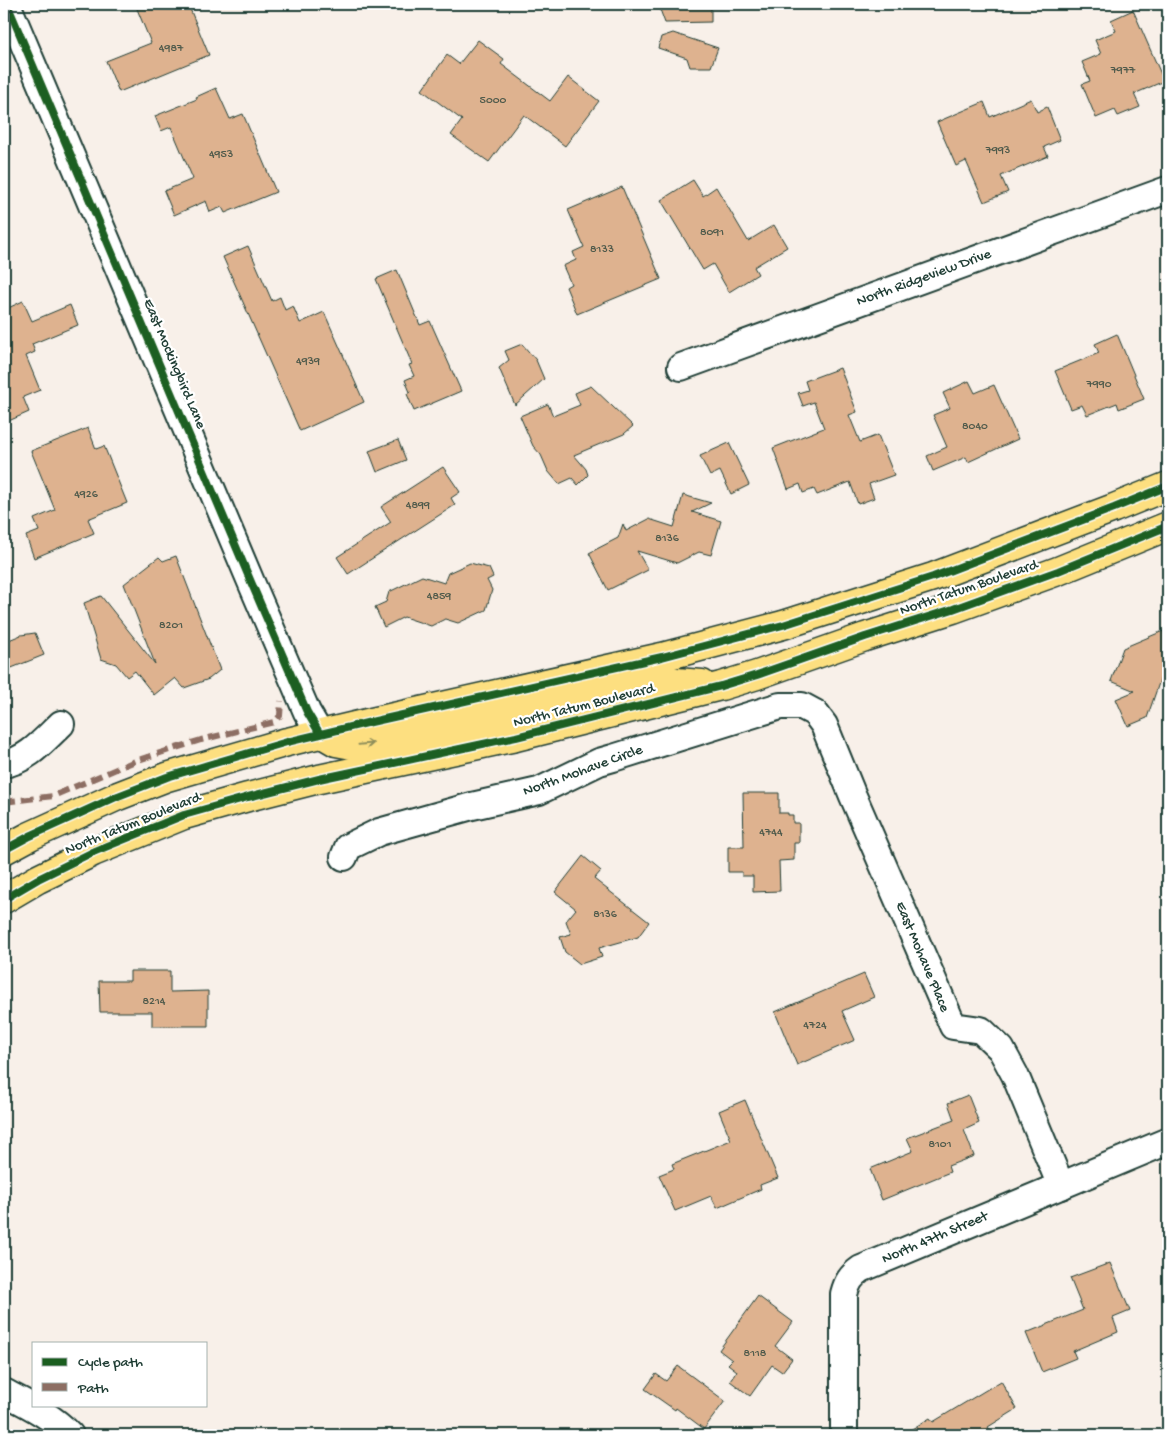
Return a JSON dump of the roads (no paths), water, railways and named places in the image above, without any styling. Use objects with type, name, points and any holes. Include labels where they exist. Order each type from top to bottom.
[{"type":"main road","name":"North Tatum Boulevard","points":[[4,850],[30,836],[118,796],[167,777],[287,742],[653,659],[784,625],[933,577],[1168,486]]},
{"type":"main road","name":"North Tatum Boulevard","points":[[4,899],[38,879],[93,852],[184,815],[319,779],[516,737],[720,686],[953,609],[1058,571],[1168,526]]},
{"type":"main road","points":[[320,734],[336,742],[352,745],[369,744],[421,736],[663,681],[720,686]]},
{"type":"street","name":"East Mockingbird Lane","points":[[9,20],[250,582],[307,712],[320,734]]},
{"type":"street","name":"North Ridgeview Drive","points":[[681,367],[1168,184]]},
{"type":"street","name":"North Mohave Circle","points":[[344,857],[348,847],[380,832],[472,806],[539,791],[599,762],[780,706],[802,706]]},
{"type":"street","name":"East Mohave Place","points":[[802,706],[815,713],[824,725],[953,1026],[981,1030],[1001,1049],[1062,1186]]},
{"type":"street","points":[[4,764],[32,752],[61,724]]},
{"type":"street","name":"North 47th Street","points":[[844,1435],[844,1294],[847,1282],[853,1274],[861,1268],[1168,1141]]},
{"type":"street","points":[[4,1392],[64,1428],[70,1435]]}]
